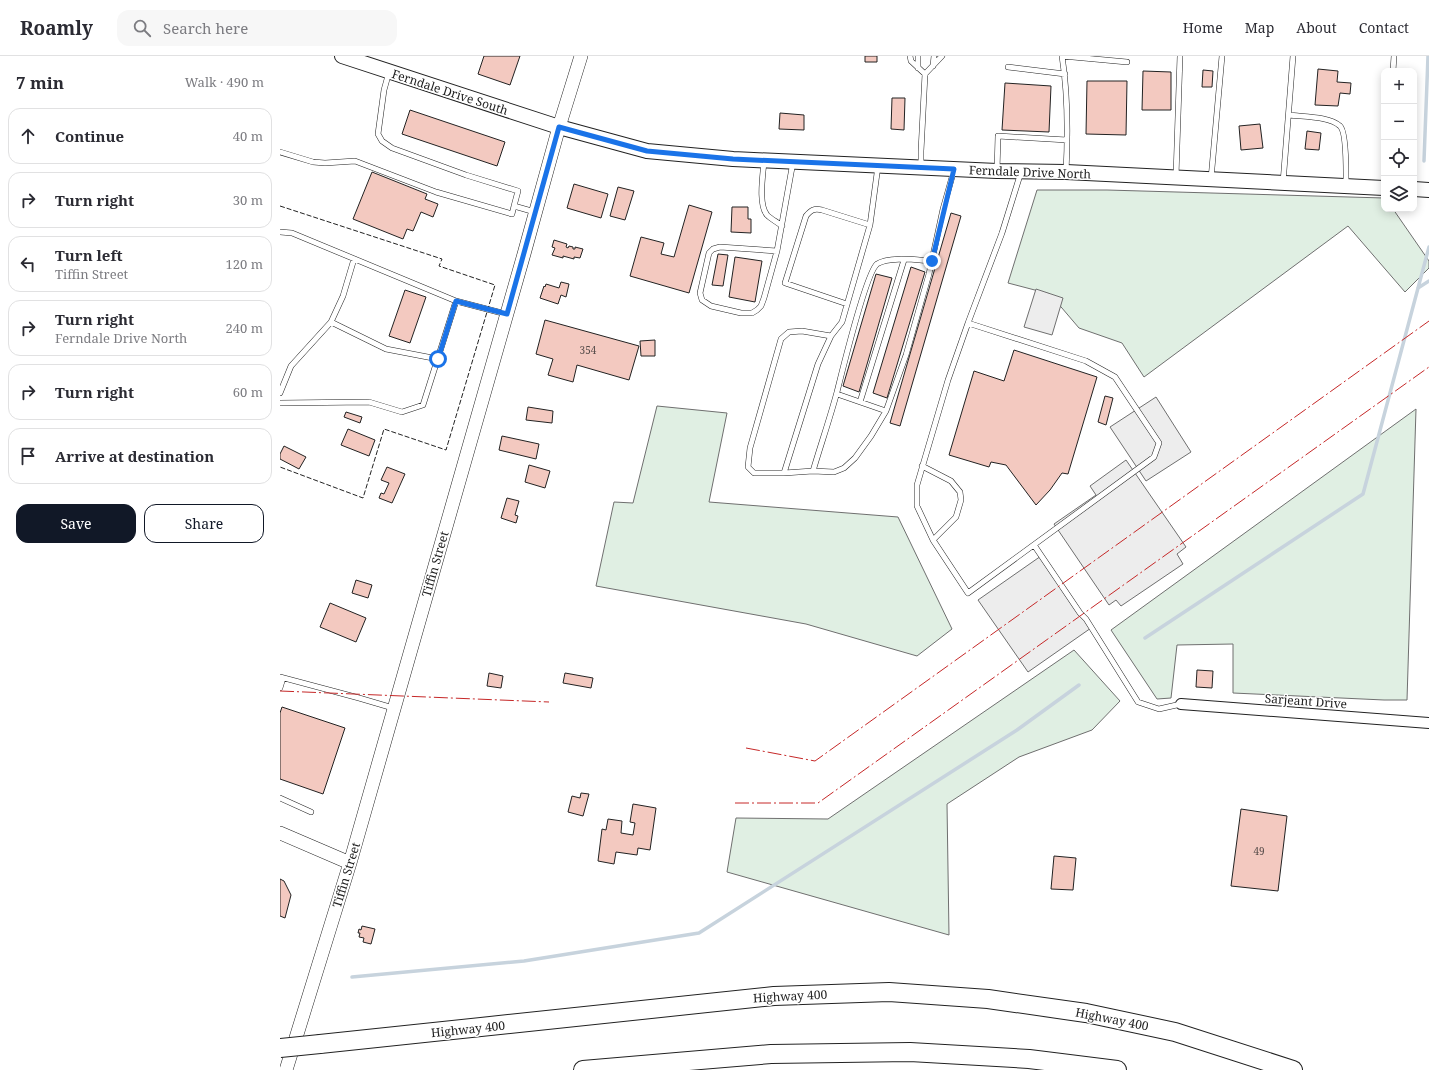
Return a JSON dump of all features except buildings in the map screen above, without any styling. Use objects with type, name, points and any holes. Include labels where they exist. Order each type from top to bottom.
[{"type":"highway","name":"Highway 400","points":[[280,1048],[774,996],[889,992],[988,999],[1086,1013],[1175,1032],[1293,1070]]},
{"type":"highway","points":[[583,1070],[771,1054],[910,1052],[1029,1059],[1117,1070]]},
{"type":"main road","name":"Ferndale Drive South","points":[[342,56],[559,127]]},
{"type":"main road","name":"Ferndale Drive North","points":[[559,127],[647,151],[733,159],[1022,172],[1066,172],[1176,179],[1381,188]]},
{"type":"main road","points":[[1417,189],[1429,190]]},
{"type":"street","name":"Tiffin Street","points":[[286,1070],[350,863],[559,127],[581,56]]},
{"type":"street","name":"Sarjeant Drive","points":[[1181,704],[1429,723]]},
{"type":"street","points":[[280,833],[350,863]]},
{"type":"lane","points":[[910,56],[911,62],[925,74]]},
{"type":"lane","points":[[918,56],[918,68]]},
{"type":"lane","points":[[933,66],[934,56]]},
{"type":"lane","points":[[921,167],[925,74],[942,56]]},
{"type":"lane","points":[[1066,172],[1067,140],[1065,74],[1062,56],[1127,62]]},
{"type":"lane","points":[[1176,179],[1180,56]]},
{"type":"lane","points":[[1211,180],[1222,56]]},
{"type":"lane","points":[[1283,184],[1293,56]]},
{"type":"lane","points":[[1393,68],[1394,56]]},
{"type":"lane","points":[[1008,67],[1065,74]]},
{"type":"lane","points":[[280,152],[313,162],[325,163],[355,161],[460,199],[512,214],[518,191],[466,175],[392,148],[382,141],[378,134],[384,90],[389,72]]},
{"type":"lane","points":[[1289,115],[1326,119],[1342,127],[1345,137],[1346,186]]},
{"type":"lane","points":[[997,171],[998,136],[1067,140]]},
{"type":"lane","points":[[764,160],[763,207],[766,214],[782,226]]},
{"type":"lane","points":[[777,250],[720,246],[713,249],[710,253],[700,293],[702,300],[711,306],[741,313],[752,313],[761,306],[777,250],[793,162]]},
{"type":"lane","points":[[784,472],[818,364],[831,336],[842,322],[870,225],[878,165]]},
{"type":"lane","points":[[831,336],[802,331],[789,332],[781,339],[750,448],[748,467],[754,473],[813,471],[834,472],[844,468],[855,458],[871,436],[886,411],[906,355],[932,261],[954,169]]},
{"type":"lane","points":[[968,323],[1086,361],[1115,377],[1159,443],[1154,457],[968,593],[961,585],[933,540],[917,506],[917,485],[948,380],[968,323],[1002,233],[1022,172]]},
{"type":"lane","points":[[514,206],[536,212]]},
{"type":"lane","points":[[847,304],[785,283],[806,216],[810,210],[815,208],[870,225]]},
{"type":"lane","points":[[280,232],[292,232],[456,301],[507,314]]},
{"type":"lane","points":[[280,394],[291,366],[331,322],[343,296],[354,259]]},
{"type":"lane","points":[[860,402],[904,260]]},
{"type":"lane","points":[[813,471],[872,272],[877,265],[886,261],[932,261]]},
{"type":"lane","points":[[280,403],[369,402],[402,412],[423,405],[456,301]]},
{"type":"lane","points":[[331,322],[386,349],[438,359]]},
{"type":"lane","points":[[836,394],[886,411]]},
{"type":"lane","points":[[922,466],[951,480],[960,492],[961,500],[956,517],[933,540]]},
{"type":"lane","points":[[1034,545],[1080,613],[1086,618],[1138,702],[1159,709],[1181,704]]},
{"type":"lane","points":[[280,688],[282,678],[359,698],[394,709]]},
{"type":"lane","points":[[280,798],[311,812]]},
{"type":"green space","points":[[1037,190],[1107,190],[1381,198],[1381,212],[1395,212],[1429,261],[1429,268],[1405,292],[1348,226],[1144,377],[1122,343],[1079,328],[1050,294],[1008,283]]},
{"type":"green space","points":[[657,406],[727,413],[709,502],[898,517],[952,629],[917,656],[806,624],[596,586],[614,502],[633,503]]},
{"type":"green space","points":[[1416,409],[1407,700],[1233,693],[1233,644],[1177,645],[1171,698],[1157,699],[1111,630]]},
{"type":"green space","points":[[1074,650],[1120,701],[1092,730],[1019,757],[947,804],[949,935],[727,872],[736,818],[828,819]]},
{"type":"shaded area","points":[[1036,289],[1063,298],[1052,335],[1024,327]]},
{"type":"shaded area","points":[[1156,397],[1191,452],[1146,481],[1110,427]]},
{"type":"shaded area","points":[[1126,460],[1186,547],[1177,554],[1183,564],[1121,606],[1116,600],[1109,605],[1054,524],[1096,495],[1090,486]]},
{"type":"shaded area","points":[[1041,556],[1091,628],[1028,672],[978,600]]},
{"type":"waterway","points":[[1424,161],[1428,56]]},
{"type":"waterway","points":[[1145,638],[1363,494],[1429,247]]},
{"type":"waterway","points":[[1418,288],[1429,281]]},
{"type":"waterway","points":[[352,977],[524,961],[699,933],[1017,730],[1079,685]]},
{"type":"fence","points":[[280,206],[442,259],[439,266],[495,285],[446,450],[384,429],[363,498],[280,467]]},
{"type":"power","points":[[746,748],[815,761],[1429,321]]},
{"type":"power","points":[[735,803],[818,803],[1429,367]]},
{"type":"power","points":[[280,691],[549,702]]},
{"type":"route","points":[[438,359],[456,301],[507,314],[559,127],[647,151],[733,159],[954,169],[943,209],[932,261]]}]
